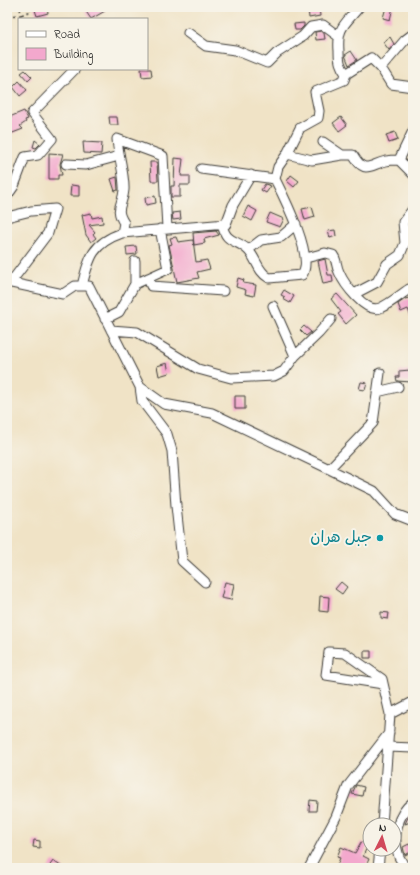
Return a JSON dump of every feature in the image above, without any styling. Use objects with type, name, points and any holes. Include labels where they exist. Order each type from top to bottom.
[{"type":"street","points":[[346,74],[340,65],[338,36],[343,26],[359,7]]},
{"type":"street","points":[[188,34],[206,46],[235,50],[262,63],[267,63],[277,53],[303,36],[311,27],[324,25],[338,36]]},
{"type":"street","points":[[382,68],[405,40],[413,34]]},
{"type":"street","points":[[222,224],[224,234],[228,239],[248,250],[258,269],[269,278],[302,275],[305,272],[306,258],[299,239],[296,224],[275,179],[278,167],[287,154],[300,128],[318,118],[314,92],[344,80],[346,74],[371,58],[382,68],[391,84],[413,87]]},
{"type":"street","points":[[7,196],[14,186],[25,157],[38,155],[52,139],[32,114],[73,70]]},
{"type":"street","points":[[399,160],[413,131]]},
{"type":"street","points":[[122,233],[124,223],[120,217],[118,208],[124,190],[117,139],[163,156],[163,228],[168,269],[135,284]]},
{"type":"street","points":[[322,142],[342,155]]},
{"type":"street","points":[[287,154],[312,160],[342,155],[353,155],[358,164],[366,168],[373,167],[385,161],[399,160],[413,174]]},
{"type":"street","points":[[66,164],[86,164],[119,156]]},
{"type":"street","points":[[201,169],[275,179]]},
{"type":"street","points":[[82,286],[89,259],[107,239],[122,233],[163,228],[226,224],[233,205],[251,175]]},
{"type":"street","points":[[7,217],[31,211],[55,209],[48,233],[9,282],[62,294],[75,286],[89,286],[140,387],[142,401],[168,434],[172,451],[182,561],[205,582]]},
{"type":"street","points":[[354,294],[377,282],[387,264],[400,255],[405,244],[403,222],[413,209]]},
{"type":"street","points":[[248,250],[261,240],[281,237],[296,224]]},
{"type":"street","points":[[306,258],[325,253],[333,255],[336,258],[340,275],[354,294],[363,304],[376,309],[381,308],[409,289]]},
{"type":"street","points":[[105,319],[119,312],[135,284],[135,261]]},
{"type":"street","points":[[148,278],[151,286],[223,291]]},
{"type":"street","points":[[274,306],[295,356]]},
{"type":"street","points":[[111,330],[137,332],[198,369],[231,378],[274,376],[284,372],[295,356],[331,319]]},
{"type":"street","points":[[329,469],[373,423],[380,373]]},
{"type":"street","points":[[140,387],[164,404],[212,413],[374,491],[395,514],[413,521]]},
{"type":"street","points":[[377,392],[398,387]]},
{"type":"street","points":[[383,684],[326,675],[329,652],[345,653],[382,679],[390,714],[383,817]]},
{"type":"street","points":[[390,714],[413,702]]},
{"type":"street","points":[[310,868],[336,817],[348,786],[389,732]]},
{"type":"street","points":[[388,747],[413,748]]},
{"type":"street","points":[[403,868],[397,844],[399,818],[403,811],[413,802]]},
{"type":"street","points":[[378,868],[379,857]]},
{"type":"path","points":[[20,7],[21,15]]},
{"type":"path","points":[[7,16],[21,15],[31,11],[31,7]]},
{"type":"building","points":[[34,7],[47,7],[48,13],[37,16]]},
{"type":"building","points":[[89,7],[102,7],[105,11],[90,18],[85,10]]},
{"type":"building","points":[[319,7],[320,16],[309,18],[308,8]]},
{"type":"building","points":[[386,7],[393,7],[390,20],[383,18]]},
{"type":"building","points":[[304,23],[304,26],[300,30],[295,30],[294,24]]},
{"type":"building","points":[[321,31],[324,33],[325,39],[316,40],[315,32]]},
{"type":"building","points":[[390,37],[394,44],[389,50],[383,42]]},
{"type":"building","points":[[351,51],[357,60],[349,65],[345,55]]},
{"type":"building","points":[[151,69],[152,76],[142,77],[141,70]]},
{"type":"building","points":[[25,70],[32,77],[28,81],[21,73]]},
{"type":"building","points":[[19,81],[27,90],[20,96],[13,87]]},
{"type":"building","points":[[24,111],[28,119],[25,120],[26,122],[20,126],[23,129],[10,134],[7,128],[7,118]]},
{"type":"building","points":[[109,117],[117,117],[118,125],[110,125]]},
{"type":"building","points":[[341,117],[347,125],[339,131],[333,123]]},
{"type":"building","points":[[395,132],[398,140],[389,143],[386,135]]},
{"type":"building","points":[[35,140],[40,144],[36,148],[33,147]]},
{"type":"building","points":[[83,142],[102,143],[101,154],[84,153]]},
{"type":"building","points":[[49,153],[63,154],[60,164],[62,175],[58,175],[58,179],[49,179]]},
{"type":"building","points":[[175,158],[183,159],[181,176],[190,176],[190,185],[180,185],[180,197],[171,197],[171,186],[174,186]]},
{"type":"building","points":[[150,162],[157,162],[158,181],[151,181]]},
{"type":"building","points":[[291,175],[299,181],[294,187],[287,181]]},
{"type":"building","points":[[117,177],[118,190],[115,191],[111,179]]},
{"type":"building","points":[[265,184],[271,186],[266,193],[261,190]]},
{"type":"building","points":[[71,185],[79,186],[79,196],[70,196]]},
{"type":"building","points":[[155,196],[156,203],[146,205],[145,198]]},
{"type":"building","points":[[248,206],[257,211],[252,221],[243,216]]},
{"type":"building","points":[[312,207],[315,217],[305,220],[302,209]]},
{"type":"building","points":[[180,212],[181,219],[173,220],[172,213]]},
{"type":"building","points":[[91,213],[92,218],[102,216],[103,223],[89,225],[95,232],[93,234],[96,238],[91,242],[86,235],[82,215]]},
{"type":"building","points":[[270,213],[284,219],[280,227],[266,222]]},
{"type":"building","points":[[335,230],[336,236],[330,238],[328,231]]},
{"type":"building","points":[[216,231],[219,235],[204,239],[205,243],[194,245],[193,233]]},
{"type":"building","points":[[176,237],[178,242],[193,240],[196,262],[207,260],[210,269],[197,272],[199,278],[177,282],[169,245],[172,244],[170,238]]},
{"type":"building","points":[[136,246],[137,254],[127,255],[126,247]]},
{"type":"building","points":[[325,259],[328,275],[332,275],[333,282],[323,284],[318,261]]},
{"type":"building","points":[[238,278],[244,280],[243,283],[256,285],[254,296],[245,294],[246,290],[236,287]]},
{"type":"building","points":[[284,290],[294,296],[290,303],[283,299],[285,297],[281,295]]},
{"type":"building","points":[[337,294],[356,315],[346,324],[338,314],[341,312],[331,299]]},
{"type":"building","points":[[413,297],[412,320],[408,309],[401,312],[398,304],[405,299]]},
{"type":"building","points":[[304,326],[311,332],[306,336],[300,330]]},
{"type":"building","points":[[167,363],[169,373],[159,376],[157,366]]},
{"type":"building","points":[[410,370],[411,382],[397,381],[396,377],[399,377],[399,371]]},
{"type":"building","points":[[361,382],[367,383],[365,390],[359,389]]},
{"type":"building","points":[[235,396],[245,396],[245,409],[235,409]]},
{"type":"building","points":[[225,582],[234,584],[231,600],[221,598]]},
{"type":"building","points":[[341,582],[347,587],[342,594],[335,589]]},
{"type":"building","points":[[320,596],[329,597],[328,612],[319,611]]},
{"type":"building","points":[[381,612],[389,613],[388,619],[381,618]]},
{"type":"building","points":[[364,651],[371,651],[371,658],[364,658]]},
{"type":"building","points":[[356,785],[364,787],[362,796],[352,794]]},
{"type":"building","points":[[310,800],[317,801],[316,811],[309,811]]},
{"type":"building","points":[[409,815],[413,816],[413,821],[405,824]]},
{"type":"building","points":[[34,840],[40,841],[40,848],[33,847]]},
{"type":"building","points":[[362,842],[362,857],[369,859],[365,868],[336,868],[340,858],[337,857],[341,847],[355,853]]},
{"type":"building","points":[[409,844],[413,851],[405,855],[403,847]]},
{"type":"building","points":[[53,861],[64,868],[48,868]]},
{"type":"place","name":"جبل هران","points":[[380,538]]}]
